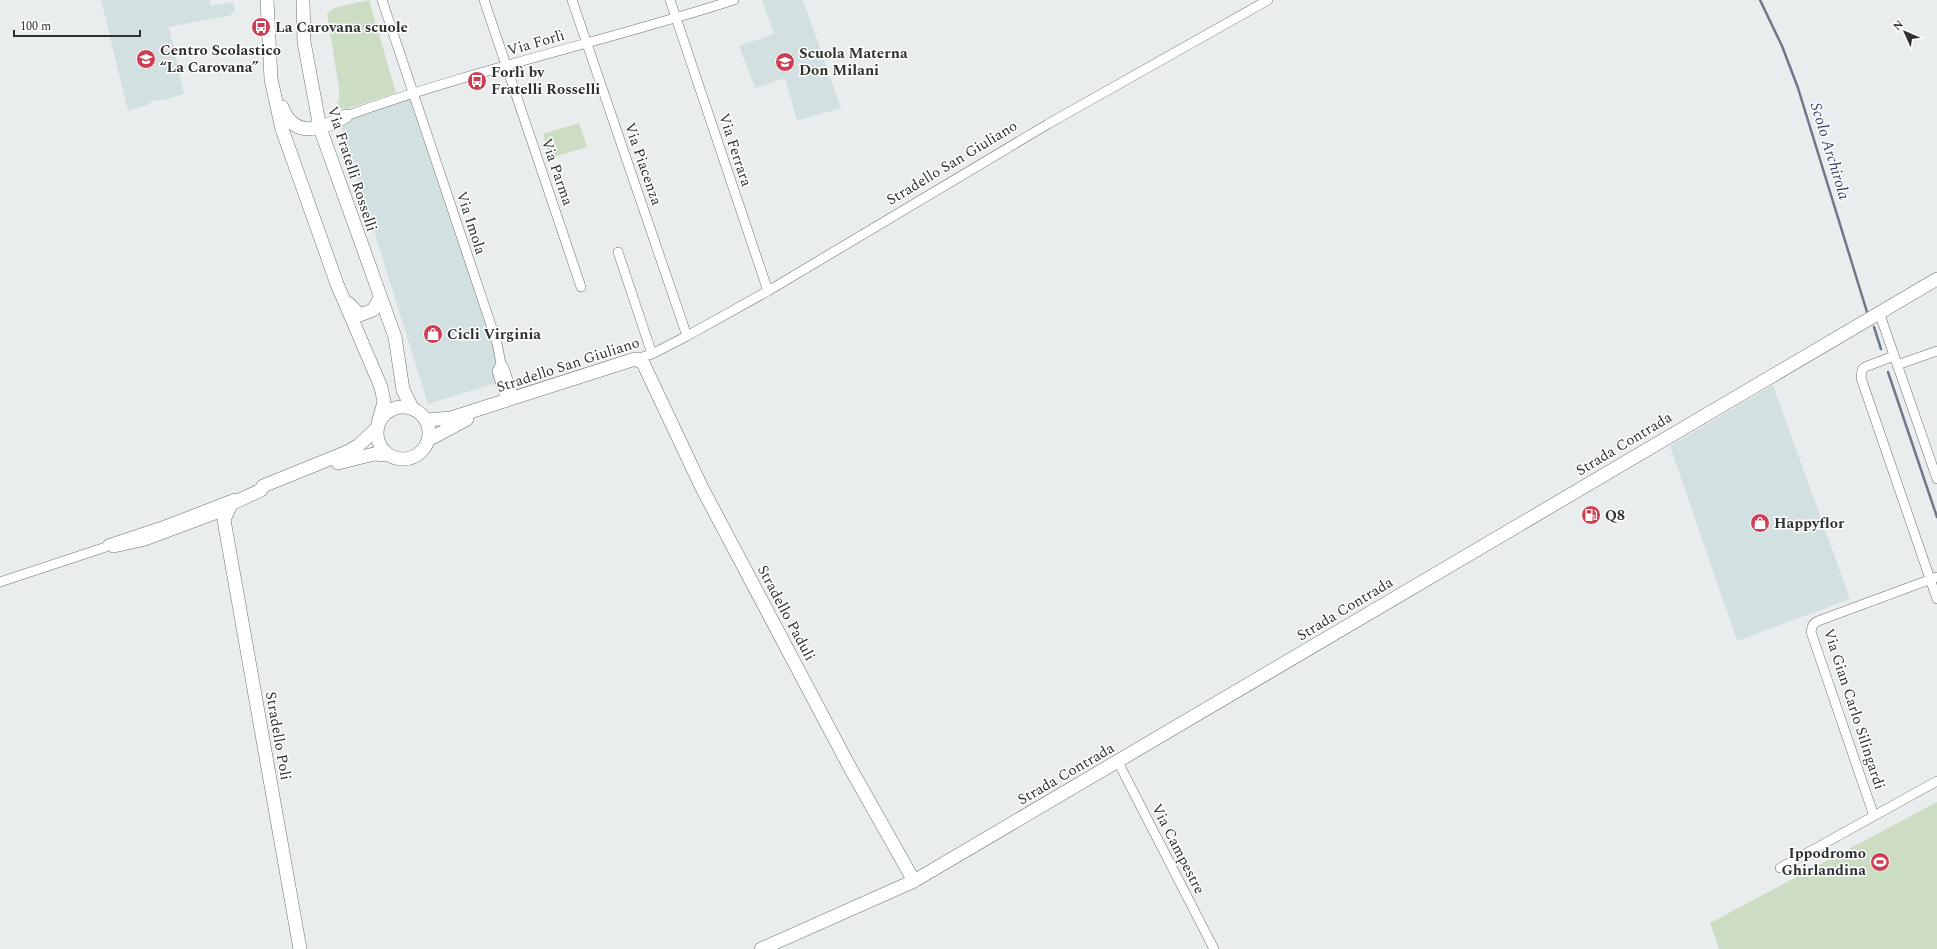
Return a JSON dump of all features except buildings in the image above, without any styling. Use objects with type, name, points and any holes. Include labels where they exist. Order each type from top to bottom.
[{"type":"street","points":[[266,0],[271,79],[282,129],[337,284],[381,387],[384,402],[377,425],[378,443],[387,455]]},
{"type":"street","name":"Via Fratelli Rosselli","points":[[302,0],[304,42],[314,103],[320,128],[395,337],[403,390],[412,408]]},
{"type":"street","name":"Via Imola","points":[[382,0],[497,343],[505,402]]},
{"type":"street","name":"Via Parma","points":[[484,0],[581,287]]},
{"type":"street","name":"Via Piacenza","points":[[572,0],[688,336]]},
{"type":"street","name":"Via Ferrara","points":[[670,0],[768,291]]},
{"type":"street","name":"Via Forlì","points":[[341,119],[413,92],[587,44],[734,0]]},
{"type":"street","name":"Stradello San Giuliano","points":[[426,420],[451,418],[652,354],[688,336],[768,291],[1048,124],[1268,0]]},
{"type":"street","points":[[271,79],[284,114],[293,125],[304,129],[320,128],[341,119]]},
{"type":"street","points":[[314,103],[327,115],[341,119]]},
{"type":"street","points":[[341,119],[330,142],[346,190],[343,195]]},
{"type":"street","name":"Stradello San Giuliano","points":[[618,252],[652,354]]},
{"type":"street","name":"Strada Contrada","points":[[761,949],[914,881],[1937,279]]},
{"type":"street","points":[[337,284],[351,307],[360,315],[373,310],[380,298]]},
{"type":"street","points":[[1879,312],[1937,478]]},
{"type":"street","points":[[1897,365],[1937,351]]},
{"type":"street","points":[[1894,356],[1865,367],[1862,370],[1861,378],[1934,578],[1937,599]]},
{"type":"street","name":"Stradello Paduli","points":[[635,359],[643,363],[647,369],[702,488],[848,764],[914,881]]},
{"type":"street","name":"Stradello San Giuliano","points":[[428,440],[505,402]]},
{"type":"street","points":[[0,582],[106,547],[108,544],[220,505],[347,452],[359,445],[386,413],[392,409],[403,407],[412,408],[426,420],[429,433],[428,440],[424,449],[414,457],[400,460],[387,455],[374,454],[321,469],[228,510],[146,541],[110,549],[106,547]]},
{"type":"street","points":[[228,510],[231,504],[261,490],[263,486]]},
{"type":"street","name":"Stradello Poli","points":[[228,510],[224,520],[224,529],[300,949]]},
{"type":"street","points":[[204,519],[212,520],[224,529]]},
{"type":"street","points":[[155,528],[161,530],[183,524],[187,526]]},
{"type":"street","name":"Via Gian Carlo Silingardi","points":[[1874,816],[1811,632],[1812,627],[1814,623],[1818,621],[1934,578]]},
{"type":"street","name":"Via Campestre","points":[[1118,762],[1214,949]]},
{"type":"street","points":[[1780,868],[1937,781]]},
{"type":"shaded area","name":"Centro Scolastico “La Carovana”","points":[[101,0],[210,0],[211,6],[233,2],[235,12],[231,12],[232,15],[169,27],[184,94],[163,100],[152,101],[147,105],[128,111]]},
{"type":"shaded area","name":"Scuola Materna Don Milani","points":[[762,0],[803,0],[841,108],[797,121],[785,78],[755,88],[739,46],[774,34]]},
{"type":"shaded area","points":[[409,95],[506,380],[428,404],[340,122]]},
{"type":"shaded area","name":"Happyflor","points":[[1773,385],[1850,599],[1737,641],[1670,446]]},
{"type":"green space","points":[[369,0],[396,93],[346,109],[334,107],[339,101],[339,88],[327,14],[334,8]]},
{"type":"green space","points":[[579,123],[587,147],[550,158],[543,134]]},
{"type":"green space","name":"Ippodromo Ghirlandina","points":[[1937,802],[1937,949],[1719,949],[1710,923]]},
{"type":"waterway","name":"Scolo Archirola","points":[[1760,0],[1782,46],[1798,88],[1867,312]]},
{"type":"waterway","name":"Scolo Archirola","points":[[1874,327],[1881,349]]},
{"type":"waterway","name":"Scolo Archirola","points":[[1888,372],[1937,517]]},
{"type":"place","name":"La Carovana scuole","points":[[261,27]]},
{"type":"place","name":"Centro Scolastico “La Carovana”","points":[[146,59]]},
{"type":"place","name":"Scuola Materna Don Milani","points":[[785,62]]},
{"type":"place","name":"Forlì bv Fratelli Rosselli","points":[[477,81]]},
{"type":"place","name":"Cicli Virginia","points":[[433,334]]},
{"type":"place","name":"Q8","points":[[1591,515]]},
{"type":"place","name":"Happyflor","points":[[1760,523]]},
{"type":"place","name":"Ippodromo Ghirlandina","points":[[1880,862]]}]
